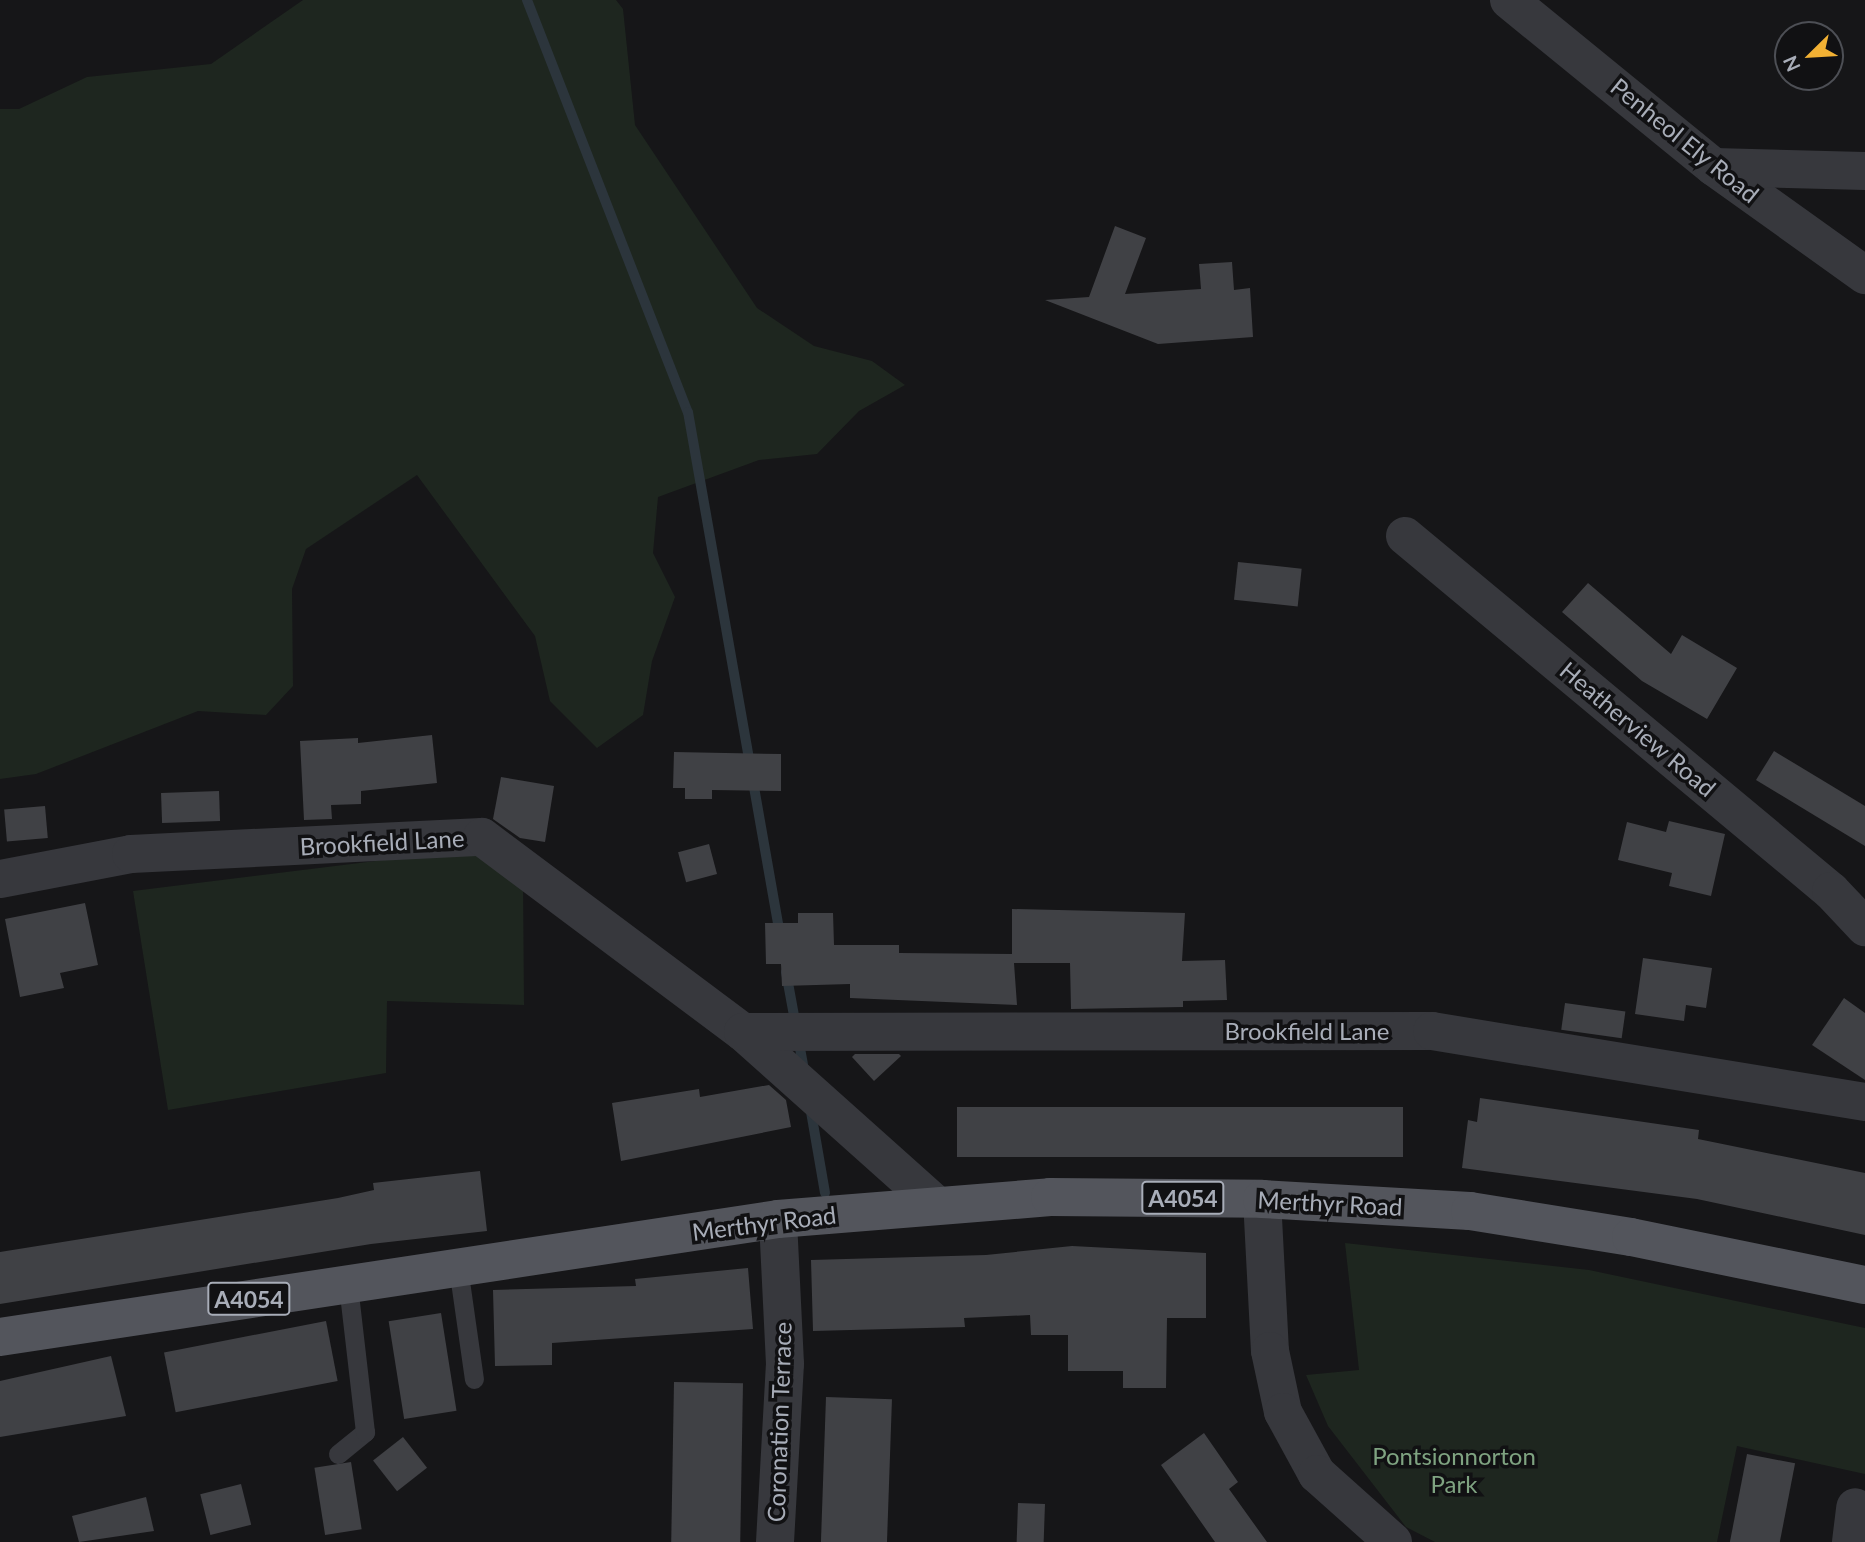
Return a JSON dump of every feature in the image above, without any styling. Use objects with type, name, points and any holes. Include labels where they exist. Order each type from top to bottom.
[{"type":"main road","name":"Merthyr Road","points":[[458,1267],[778,1219],[934,1203],[1050,1198],[1262,1199],[1470,1211],[1631,1237],[1865,1285]]},
{"type":"main road","name":"A4054","points":[[0,1337],[458,1267]]},
{"type":"street","name":"Penheol Ely Road","points":[[1509,0],[1714,167],[1865,275]]},
{"type":"street","points":[[1714,167],[1865,170]]},
{"type":"street","name":"Heatherview Road","points":[[1405,536],[1831,891],[1865,928]]},
{"type":"street","name":"Brookfield Lane","points":[[0,879],[131,854],[482,837],[743,1032],[934,1203]]},
{"type":"street","name":"Brookfield Lane","points":[[743,1032],[1432,1031],[1865,1102]]},
{"type":"street","points":[[1262,1199],[1270,1351],[1283,1412],[1317,1474],[1393,1542]]},
{"type":"street","name":"Coronation Terrace","points":[[775,1542],[785,1364],[778,1219]]},
{"type":"lane","points":[[458,1267],[474,1378]]},
{"type":"lane","points":[[338,1454],[365,1432],[348,1284]]},
{"type":"green space","points":[[303,0],[616,0],[623,9],[635,125],[757,308],[814,346],[872,361],[905,385],[859,411],[817,454],[759,460],[658,497],[653,553],[675,597],[652,661],[643,715],[597,748],[550,701],[535,636],[417,475],[306,549],[292,589],[293,686],[266,715],[198,711],[36,774],[0,779],[0,109],[19,109],[87,77],[211,64]]},
{"type":"green space","points":[[473,849],[523,878],[524,1005],[387,1001],[386,1073],[168,1110],[133,891]]},
{"type":"green space","name":"Pontsionnorton Park","points":[[1345,1243],[1589,1270],[1865,1328],[1865,1474],[1737,1446],[1717,1542],[1435,1542],[1406,1527],[1328,1426],[1306,1375],[1359,1370]]},
{"type":"building","points":[[1115,226],[1146,238],[1125,294],[1201,289],[1199,264],[1232,262],[1234,290],[1250,288],[1253,337],[1158,344],[1045,300],[1089,297]]},
{"type":"building","points":[[1238,562],[1302,569],[1298,606],[1234,600]]},
{"type":"building","points":[[1588,583],[1671,654],[1682,635],[1737,668],[1707,719],[1642,681],[1562,612]]},
{"type":"building","points":[[432,735],[437,783],[361,791],[361,804],[331,805],[332,819],[304,820],[300,741],[358,738],[358,743]]},
{"type":"building","points":[[1774,751],[1865,806],[1865,846],[1756,780]]},
{"type":"building","points":[[674,752],[781,754],[781,791],[712,790],[712,799],[685,799],[685,788],[673,788]]},
{"type":"building","points":[[501,777],[554,786],[545,842],[520,838],[493,819]]},
{"type":"building","points":[[219,791],[220,821],[162,823],[161,793]]},
{"type":"building","points":[[45,806],[48,838],[7,841],[4,810]]},
{"type":"building","points":[[1669,821],[1725,834],[1711,896],[1669,886],[1672,873],[1618,860],[1627,822],[1666,832]]},
{"type":"building","points":[[709,844],[717,874],[686,882],[678,852]]},
{"type":"building","points":[[85,903],[98,965],[60,973],[64,988],[20,997],[5,919]]},
{"type":"building","points":[[1012,909],[1185,913],[1182,961],[1225,960],[1227,1000],[1183,1001],[1183,1007],[1071,1009],[1070,963],[1014,963],[1017,1005],[850,998],[850,984],[782,986],[781,964],[766,964],[765,923],[798,923],[798,913],[833,913],[834,945],[899,945],[899,953],[1012,954]]},
{"type":"building","points":[[1643,958],[1712,968],[1706,1008],[1686,1005],[1684,1021],[1635,1014]]},
{"type":"building","points":[[1844,998],[1865,1013],[1865,1080],[1812,1045]]},
{"type":"building","points":[[1565,1003],[1625,1011],[1622,1038],[1561,1030]]},
{"type":"building","points":[[855,1054],[901,1056],[874,1081],[852,1057]]},
{"type":"building","points":[[769,1085],[786,1100],[791,1127],[621,1161],[612,1103],[699,1089],[700,1097]]},
{"type":"building","points":[[1480,1098],[1699,1130],[1698,1139],[1865,1173],[1865,1235],[1697,1199],[1462,1168],[1468,1120],[1477,1122]]},
{"type":"building","points":[[957,1107],[1403,1107],[1403,1157],[957,1157]]},
{"type":"building","points":[[480,1171],[487,1231],[371,1244],[0,1304],[0,1252],[338,1198],[374,1190],[373,1183]]},
{"type":"building","points":[[1072,1246],[1206,1253],[1206,1318],[1167,1318],[1166,1388],[1123,1388],[1123,1371],[1068,1371],[1068,1335],[1031,1335],[1030,1315],[964,1318],[965,1327],[813,1331],[811,1260],[986,1255]]},
{"type":"building","points":[[748,1268],[753,1329],[552,1343],[552,1365],[495,1366],[493,1290],[636,1286],[635,1279]]},
{"type":"building","points":[[441,1313],[456,1411],[404,1419],[389,1321]]},
{"type":"building","points":[[326,1321],[338,1381],[176,1412],[164,1352]]},
{"type":"building","points":[[111,1356],[126,1416],[0,1437],[0,1381]]},
{"type":"building","points":[[674,1382],[743,1383],[740,1542],[671,1542]]},
{"type":"building","points":[[826,1397],[892,1399],[887,1542],[821,1542]]},
{"type":"building","points":[[1204,1433],[1238,1482],[1229,1489],[1267,1542],[1215,1542],[1161,1465]]},
{"type":"building","points":[[403,1437],[427,1468],[397,1491],[373,1460]]},
{"type":"building","points":[[1747,1454],[1795,1463],[1780,1542],[1730,1542]]},
{"type":"building","points":[[351,1462],[362,1529],[325,1535],[314,1468]]},
{"type":"building","points":[[241,1484],[251,1525],[210,1535],[200,1494]]},
{"type":"building","points":[[146,1497],[154,1531],[79,1542],[72,1516]]},
{"type":"building","points":[[1018,1503],[1045,1504],[1044,1542],[1017,1542]]},
{"type":"waterway","points":[[527,0],[688,412],[780,935]]},
{"type":"waterway","points":[[786,972],[804,1070]]},
{"type":"waterway","points":[[810,1106],[825,1193]]}]
